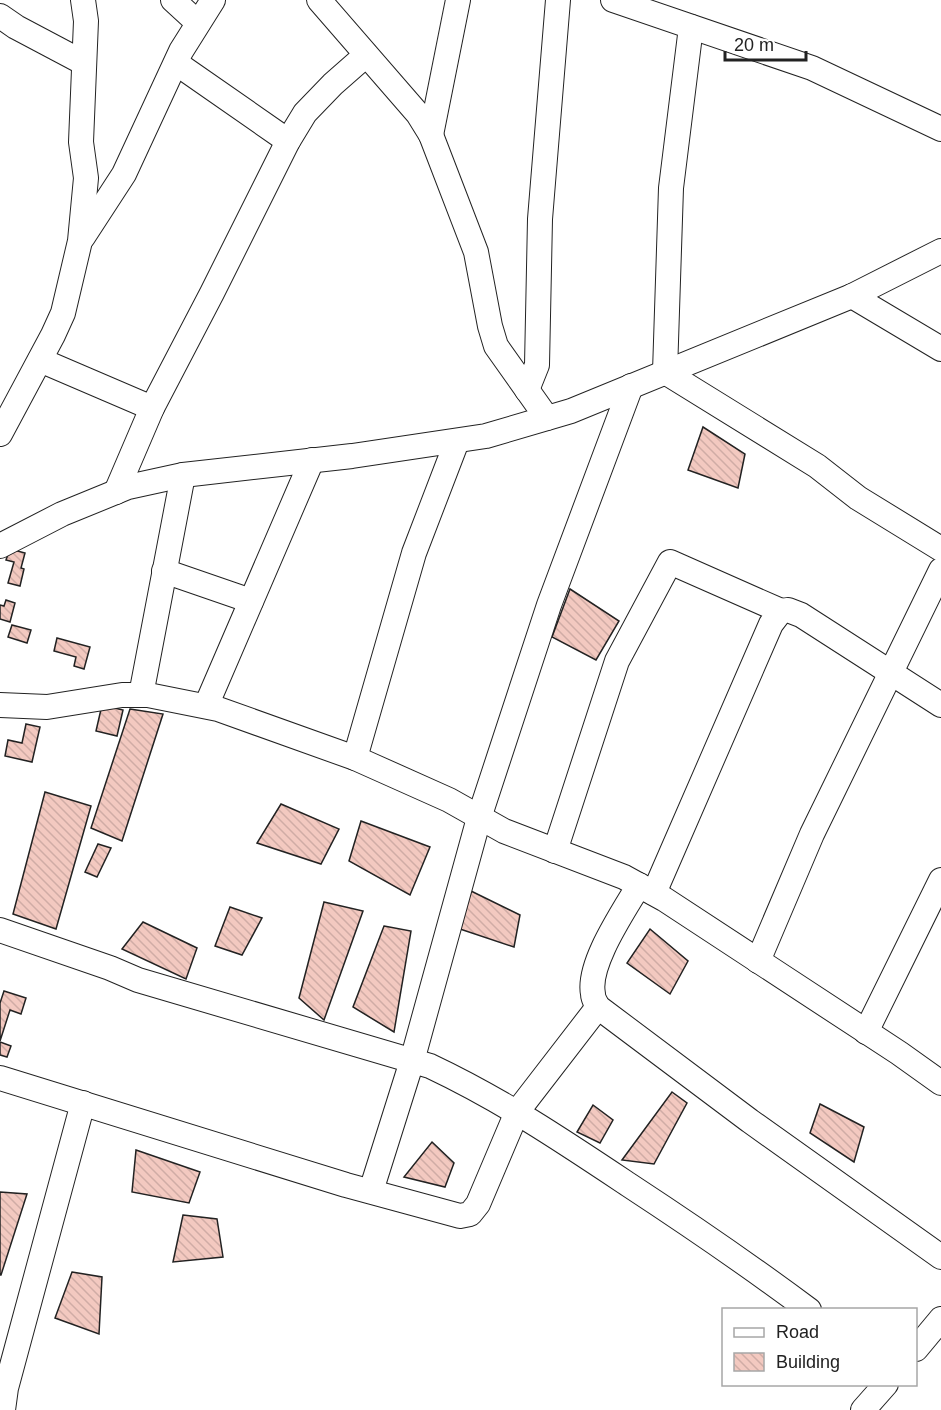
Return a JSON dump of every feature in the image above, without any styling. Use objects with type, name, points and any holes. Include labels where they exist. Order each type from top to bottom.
[{"type":"street","points":[[0,434],[63,313],[80,241],[86,178],[81,142],[86,21],[83,0]]},
{"type":"street","points":[[173,0],[198,23]]},
{"type":"street","points":[[80,241],[124,174],[176,63],[213,0]]},
{"type":"street","points":[[319,0],[417,114],[431,135],[476,252],[496,346],[547,418]]},
{"type":"street","points":[[431,135],[458,0]]},
{"type":"street","points":[[527,390],[537,365],[540,219],[558,0]]},
{"type":"street","points":[[613,0],[812,68],[941,129]]},
{"type":"street","points":[[0,16],[84,63]]},
{"type":"street","points":[[665,372],[671,188],[691,27]]},
{"type":"street","points":[[116,492],[152,408],[288,141],[305,113],[366,55]]},
{"type":"street","points":[[176,63],[288,141]]},
{"type":"street","points":[[0,546],[62,514],[128,487],[183,475],[457,441],[486,436],[571,411],[852,296],[941,251]]},
{"type":"street","points":[[852,296],[941,349]]},
{"type":"street","points":[[40,360],[152,408]]},
{"type":"street","points":[[665,372],[817,466],[858,498],[941,549]]},
{"type":"street","points":[[371,1191],[412,1061],[479,818],[549,605],[631,386]]},
{"type":"street","points":[[355,758],[414,553],[457,441]]},
{"type":"street","points":[[206,706],[312,460]]},
{"type":"street","points":[[141,695],[183,475]]},
{"type":"street","points":[[555,851],[618,661],[670,562],[781,611],[788,610],[801,615],[941,705]]},
{"type":"street","points":[[758,961],[812,834],[941,570]]},
{"type":"street","points":[[164,571],[251,601]]},
{"type":"street","points":[[781,611],[771,624],[646,889],[605,943],[592,978],[592,995],[598,1007],[750,1121],[941,1257]]},
{"type":"street","points":[[0,705],[47,707],[122,695],[141,695],[218,709],[355,758],[449,800],[504,831],[624,877],[646,889],[941,1083]]},
{"type":"street","points":[[866,1032],[941,880]]},
{"type":"street","points":[[0,930],[138,980],[430,1066],[536,1122],[742,1261],[806,1308]]},
{"type":"street","points":[[0,1078],[460,1216],[470,1214],[478,1204],[517,1112],[598,1007]]},
{"type":"street","points":[[3,1410],[6,1388],[83,1102]]},
{"type":"street","points":[[917,1347],[941,1319]]},
{"type":"street","points":[[863,1410],[884,1386]]},
{"type":"building","points":[[703,427],[745,454],[738,488],[688,470]]},
{"type":"building","points":[[10,549],[25,553],[20,586],[8,583],[14,562],[6,560]]},
{"type":"building","points":[[570,589],[619,621],[596,660],[552,637]]},
{"type":"building","points":[[6,600],[15,603],[10,622],[0,619],[0,605],[4,606]]},
{"type":"building","points":[[12,625],[31,630],[27,643],[8,637]]},
{"type":"building","points":[[57,638],[90,647],[84,669],[74,666],[76,657],[54,651]]},
{"type":"building","points":[[102,705],[123,710],[117,736],[96,731]]},
{"type":"building","points":[[130,709],[163,714],[122,841],[91,828]]},
{"type":"building","points":[[26,724],[40,727],[32,762],[5,756],[8,740],[22,743]]},
{"type":"building","points":[[45,792],[91,806],[56,929],[13,914]]},
{"type":"building","points":[[281,804],[339,829],[321,864],[257,843]]},
{"type":"building","points":[[361,821],[430,847],[410,895],[349,861]]},
{"type":"building","points":[[98,844],[111,848],[97,877],[85,872]]},
{"type":"building","points":[[471,891],[520,915],[514,947],[460,929]]},
{"type":"building","points":[[324,902],[363,911],[324,1020],[299,998]]},
{"type":"building","points":[[230,907],[262,918],[242,955],[215,946]]},
{"type":"building","points":[[143,922],[197,948],[186,979],[122,949]]},
{"type":"building","points":[[384,926],[411,931],[394,1032],[353,1007]]},
{"type":"building","points":[[650,929],[688,961],[670,994],[627,963]]},
{"type":"building","points":[[4,991],[26,998],[21,1014],[10,1010],[0,1041],[0,1003]]},
{"type":"building","points":[[0,1042],[11,1046],[7,1057],[0,1055]]},
{"type":"building","points":[[672,1092],[687,1103],[654,1164],[622,1160]]},
{"type":"building","points":[[820,1104],[864,1127],[854,1162],[810,1133]]},
{"type":"building","points":[[593,1105],[613,1120],[600,1143],[577,1132]]},
{"type":"building","points":[[432,1142],[454,1163],[445,1187],[404,1177]]},
{"type":"building","points":[[136,1150],[200,1172],[189,1203],[132,1192]]},
{"type":"building","points":[[0,1192],[27,1194],[1,1275],[0,1275]]},
{"type":"building","points":[[183,1215],[217,1219],[223,1257],[173,1262]]},
{"type":"building","points":[[72,1272],[102,1277],[99,1334],[55,1318]]}]
